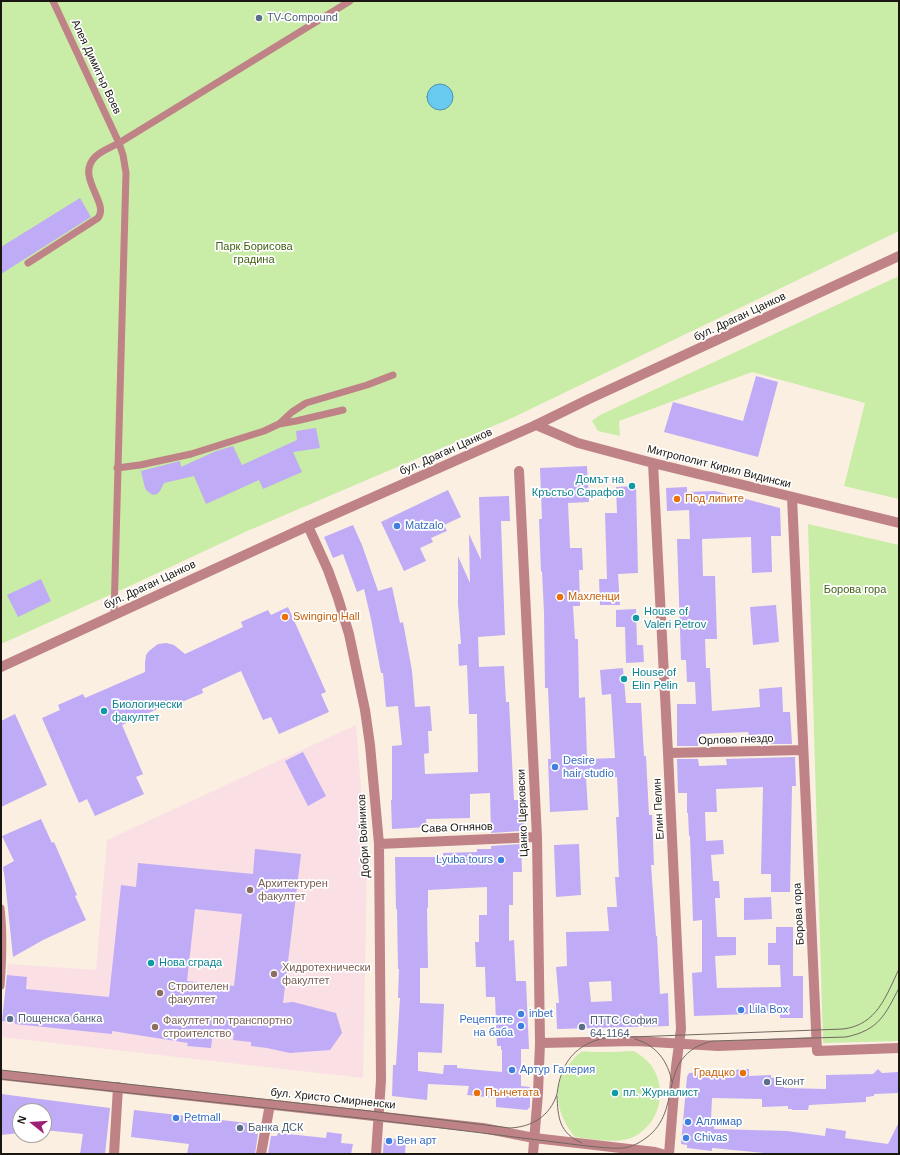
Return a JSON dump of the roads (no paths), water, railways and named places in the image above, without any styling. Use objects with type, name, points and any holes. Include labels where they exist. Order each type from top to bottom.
[{"type":"street","name":"бул. Драган Цанков","points":[[1,667],[308,526],[536,425],[899,256]]},
{"type":"street","name":"Митрополит Кирил Видински","points":[[536,425],[578,443],[653,463],[899,523]]},
{"type":"street","name":"Елин Пелин","points":[[653,463],[681,1029],[669,1154]]},
{"type":"street","name":"Цанко Церковски","points":[[519,471],[537,837],[540,1043],[533,1154]]},
{"type":"street","name":"Борова гора","points":[[792,497],[816,1042]]},
{"type":"street","name":"Добри Войников","points":[[308,526],[328,570],[338,598],[358,674],[370,744],[379,844],[381,1080],[376,1154]]},
{"type":"street","name":"Орлово гнездо","points":[[668,754],[803,750]]},
{"type":"street","name":"Сава Огнянов","points":[[379,844],[537,837]]},
{"type":"street","points":[[540,1043],[636,1041],[718,1046],[816,1042],[817,1051],[899,1048]]},
{"type":"street","name":"бул. Христо Смирненски","points":[[1,1075],[483,1128],[534,1138],[642,1150],[662,1154]]},
{"type":"street","points":[[114,1154],[118,1087]]},
{"type":"street","points":[[261,1154],[270,1104]]},
{"type":"lane","name":"Алея Димитър Воев","points":[[53,1],[119,142],[126,173],[114,615]]},
{"type":"lane","points":[[28,263],[98,218],[101,214],[101,209],[90,183],[88,173],[90,163],[95,156],[350,1]]},
{"type":"lane","points":[[279,424],[292,412],[306,403],[394,375]]},
{"type":"lane","points":[[117,468],[140,465],[191,454],[264,431],[279,424],[343,410]]},
{"type":"lane","points":[[1,908],[3,969],[1,986]]},
{"type":"water","points":[[440,84],[449,88],[453,97],[449,106],[440,110],[431,106],[427,97],[431,88]]},
{"type":"tram line","points":[[1,1070],[510,1128],[533,1123],[545,1114],[554,1102],[565,1066],[573,1054],[591,1042],[605,1038],[843,1029],[864,1022],[879,1008],[885,999],[899,969]]},
{"type":"tram line","points":[[1,1079],[369,1119],[587,1146],[623,1148],[641,1142],[658,1126],[665,1113],[676,1071],[683,1059],[694,1048],[712,1041],[846,1037],[857,1034],[874,1026],[880,1020],[885,1014],[899,988]]},
{"type":"tram line","points":[[635,1039],[649,1045],[660,1055],[667,1067],[672,1082]]},
{"type":"tram line","points":[[557,1096],[559,1118],[564,1130],[574,1139],[582,1143]]},
{"type":"place","name":"TV-Compound","points":[[259,18]]},
{"type":"place","name":"Домът на Кръстьо Сарафов","points":[[632,486]]},
{"type":"place","name":"Под липите","points":[[677,499]]},
{"type":"place","name":"Matzalo","points":[[397,526]]},
{"type":"place","name":"Махленци","points":[[560,597]]},
{"type":"place","name":"Swinging Hall","points":[[285,617]]},
{"type":"place","name":"House of Valeri Petrov","points":[[636,618]]},
{"type":"place","name":"House of Elin Pelin","points":[[624,679]]},
{"type":"place","name":"Биологически факултет","points":[[104,711]]},
{"type":"place","name":"Desire hair studio","points":[[555,767]]},
{"type":"place","name":"Lyuba tours","points":[[501,860]]},
{"type":"place","name":"Архитектурен факултет","points":[[250,890]]},
{"type":"place","name":"Нова сграда","points":[[151,963]]},
{"type":"place","name":"Хидротехнически факултет","points":[[274,974]]},
{"type":"place","name":"Строителен факултет","points":[[160,993]]},
{"type":"place","name":"Lila Box","points":[[741,1010]]},
{"type":"place","name":"inbet","points":[[521,1014]]},
{"type":"place","name":"Пощенска банка","points":[[10,1019]]},
{"type":"place","name":"Рецептите на баба","points":[[521,1026]]},
{"type":"place","name":"Факултет по транспортно строителство","points":[[155,1027]]},
{"type":"place","name":"ПТТС София 64-1164","points":[[582,1027]]},
{"type":"place","name":"Артур Галерия","points":[[512,1070]]},
{"type":"place","name":"Градцко","points":[[743,1073]]},
{"type":"place","name":"Еконт","points":[[767,1082]]},
{"type":"place","name":"Пънчетата","points":[[477,1093]]},
{"type":"place","name":"пл. Журналист","points":[[615,1093]]},
{"type":"place","name":"Petmall","points":[[176,1118]]},
{"type":"place","name":"Аллимар","points":[[688,1122]]},
{"type":"place","name":"Банка ДСК","points":[[240,1128]]},
{"type":"place","name":"Chivas","points":[[686,1138]]},
{"type":"place","name":"Вен арт","points":[[389,1141]]},
{"type":"park label","name":"Парк Борисова градина","points":[[254,253]]}]
